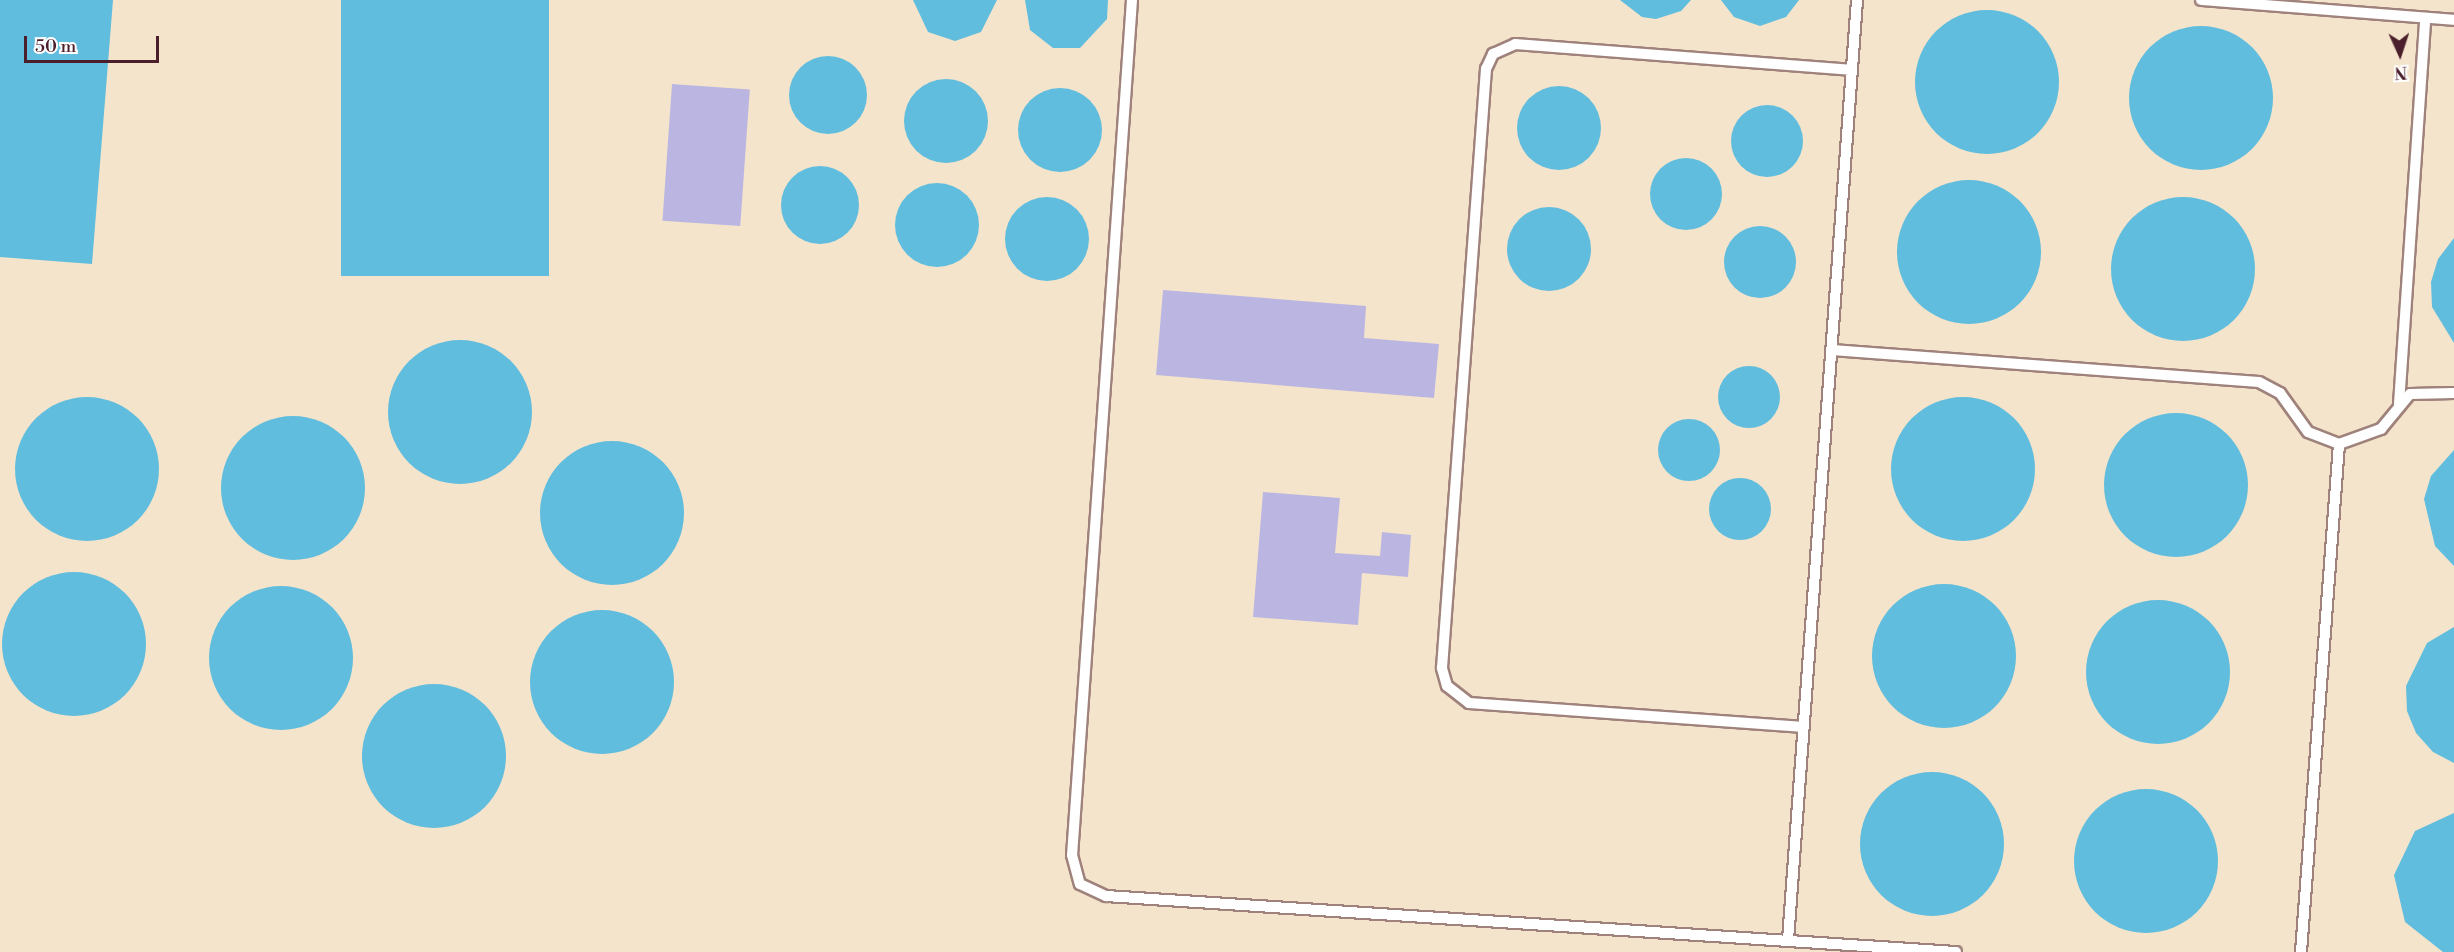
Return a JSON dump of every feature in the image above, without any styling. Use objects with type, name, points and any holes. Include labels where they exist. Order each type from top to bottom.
[{"type":"lane","points":[[1132,0],[1072,855],[1080,884],[1106,896],[1956,952]]},
{"type":"lane","points":[[1788,940],[1832,350],[1850,70],[1857,0]]},
{"type":"lane","points":[[2201,0],[2454,20]]},
{"type":"lane","points":[[2399,404],[2425,18]]},
{"type":"lane","points":[[1804,727],[1469,703],[1453,693],[1442,668],[1486,69],[1493,54],[1515,44],[1850,70]]},
{"type":"lane","points":[[1832,350],[2259,382],[2280,393],[2308,432],[2339,444],[2375,433],[2399,404],[2415,392],[2454,393]]},
{"type":"lane","points":[[2301,952],[2339,444]]},
{"type":"water","points":[[0,0],[113,0],[92,264],[0,257]]},
{"type":"water","points":[[341,0],[549,0],[549,276],[341,276]]},
{"type":"water","points":[[913,0],[997,0],[981,32],[955,41],[928,32]]},
{"type":"water","points":[[1025,0],[1108,0],[1107,19],[1080,48],[1053,48],[1030,30]]},
{"type":"water","points":[[1620,0],[1691,0],[1681,11],[1656,19],[1642,17]]},
{"type":"water","points":[[1721,0],[1799,0],[1786,17],[1760,26],[1734,17]]},
{"type":"water","points":[[1987,10],[2015,15],[2038,31],[2054,54],[2059,82],[2054,110],[2038,133],[2015,149],[1987,154],[1959,149],[1936,133],[1920,110],[1915,82],[1920,54],[1936,31],[1959,15]]},
{"type":"water","points":[[2201,26],[2229,31],[2252,47],[2268,70],[2273,98],[2268,126],[2252,149],[2229,165],[2201,170],[2173,165],[2150,149],[2134,126],[2129,98],[2134,70],[2150,47],[2173,31]]},
{"type":"water","points":[[828,56],[843,59],[860,73],[867,95],[864,110],[850,127],[828,134],[813,131],[796,117],[789,95],[792,80],[806,63]]},
{"type":"water","points":[[946,79],[962,82],[976,91],[985,105],[988,121],[985,137],[976,151],[962,160],[946,163],[930,160],[916,151],[907,137],[904,121],[907,105],[916,91],[930,82]]},
{"type":"water","points":[[1551,86],[1567,86],[1583,93],[1594,104],[1601,120],[1598,144],[1589,158],[1567,170],[1551,170],[1535,163],[1524,152],[1517,136],[1517,120],[1524,104],[1535,93]]},
{"type":"water","points":[[1060,88],[1076,91],[1090,100],[1099,114],[1102,130],[1099,146],[1090,160],[1076,169],[1060,172],[1044,169],[1030,160],[1021,146],[1018,130],[1021,114],[1030,100],[1044,91]]},
{"type":"water","points":[[1767,105],[1787,111],[1797,121],[1803,141],[1797,161],[1787,171],[1767,177],[1747,171],[1737,161],[1731,141],[1737,121],[1747,111]]},
{"type":"water","points":[[1686,158],[1706,164],[1716,174],[1722,194],[1716,214],[1706,224],[1686,230],[1666,224],[1656,214],[1650,194],[1656,174],[1666,164]]},
{"type":"water","points":[[820,166],[835,169],[852,183],[859,205],[856,220],[842,237],[820,244],[805,241],[788,227],[781,205],[784,190],[798,173]]},
{"type":"water","points":[[1969,180],[1997,185],[2020,201],[2036,224],[2041,252],[2036,280],[2020,303],[1997,319],[1969,324],[1941,319],[1918,303],[1902,280],[1897,252],[1902,224],[1918,201],[1941,185]]},
{"type":"water","points":[[937,183],[953,186],[967,195],[976,209],[979,225],[976,241],[967,255],[953,264],[937,267],[921,264],[907,255],[898,241],[895,225],[898,209],[907,195],[921,186]]},
{"type":"water","points":[[1047,197],[1063,200],[1077,209],[1086,223],[1089,239],[1086,255],[1077,269],[1063,278],[1047,281],[1031,278],[1017,269],[1008,255],[1005,239],[1008,223],[1017,209],[1031,200]]},
{"type":"water","points":[[2183,197],[2211,202],[2234,218],[2250,241],[2255,269],[2250,297],[2234,320],[2211,336],[2183,341],[2155,336],[2132,320],[2116,297],[2111,269],[2116,241],[2132,218],[2155,202]]},
{"type":"water","points":[[1541,207],[1557,207],[1573,214],[1584,225],[1591,241],[1588,265],[1579,279],[1557,291],[1541,291],[1525,284],[1514,273],[1507,257],[1507,241],[1514,225],[1525,214]]},
{"type":"water","points":[[1760,226],[1780,232],[1790,242],[1796,262],[1790,282],[1780,292],[1760,298],[1740,292],[1730,282],[1724,262],[1730,242],[1740,232]]},
{"type":"water","points":[[2454,238],[2454,343],[2432,307],[2431,282],[2438,259]]},
{"type":"water","points":[[460,340],[488,345],[511,361],[527,384],[532,412],[527,440],[511,463],[488,479],[460,484],[432,479],[409,463],[393,440],[388,412],[393,384],[409,361],[432,345]]},
{"type":"water","points":[[1743,366],[1755,366],[1771,375],[1778,385],[1780,397],[1778,409],[1771,419],[1755,428],[1743,428],[1732,423],[1723,414],[1718,403],[1718,391],[1723,380],[1732,371]]},
{"type":"water","points":[[87,397],[115,402],[138,418],[154,441],[159,469],[154,497],[138,520],[115,536],[87,541],[59,536],[36,520],[20,497],[15,469],[20,441],[36,418],[59,402]]},
{"type":"water","points":[[1963,397],[1991,402],[2014,418],[2030,441],[2035,469],[2030,497],[2014,520],[1991,536],[1963,541],[1935,536],[1912,520],[1896,497],[1891,469],[1896,441],[1912,418],[1935,402]]},
{"type":"water","points":[[2176,413],[2204,418],[2227,434],[2243,457],[2248,485],[2243,513],[2227,536],[2204,552],[2176,557],[2148,552],[2125,536],[2109,513],[2104,485],[2109,457],[2125,434],[2148,418]]},
{"type":"water","points":[[293,416],[321,421],[344,437],[360,460],[365,488],[360,516],[344,539],[321,555],[293,560],[265,555],[242,539],[226,516],[221,488],[226,460],[242,437],[265,421]]},
{"type":"water","points":[[1683,419],[1695,419],[1711,428],[1718,438],[1720,450],[1718,462],[1711,472],[1695,481],[1683,481],[1672,476],[1663,467],[1658,456],[1658,444],[1663,433],[1672,424]]},
{"type":"water","points":[[612,441],[640,446],[663,462],[679,485],[684,513],[679,541],[663,564],[640,580],[612,585],[584,580],[561,564],[545,541],[540,513],[545,485],[561,462],[584,446]]},
{"type":"water","points":[[2454,450],[2454,566],[2435,546],[2424,499],[2431,476]]},
{"type":"water","points":[[1734,478],[1746,478],[1762,487],[1769,497],[1771,509],[1769,521],[1762,531],[1746,540],[1734,540],[1723,535],[1714,526],[1709,515],[1709,503],[1714,492],[1723,483]]},
{"type":"water","points":[[74,572],[102,577],[125,593],[141,616],[146,644],[141,672],[125,695],[102,711],[74,716],[46,711],[23,695],[7,672],[2,644],[7,616],[23,593],[46,577]]},
{"type":"water","points":[[1944,584],[1972,589],[1995,605],[2011,628],[2016,656],[2011,684],[1995,707],[1972,723],[1944,728],[1916,723],[1893,707],[1877,684],[1872,656],[1877,628],[1893,605],[1916,589]]},
{"type":"water","points":[[281,586],[309,591],[332,607],[348,630],[353,658],[348,686],[332,709],[309,725],[281,730],[253,725],[230,709],[214,686],[209,658],[214,630],[230,607],[253,591]]},
{"type":"water","points":[[2158,600],[2186,605],[2209,621],[2225,644],[2230,672],[2225,700],[2209,723],[2186,739],[2158,744],[2130,739],[2107,723],[2091,700],[2086,672],[2091,644],[2107,621],[2130,605]]},
{"type":"water","points":[[602,610],[630,615],[653,631],[669,654],[674,682],[669,710],[653,733],[630,749],[602,754],[574,749],[551,733],[535,710],[530,682],[535,654],[551,631],[574,615]]},
{"type":"water","points":[[2454,627],[2454,763],[2433,752],[2416,733],[2407,711],[2406,686],[2427,643]]},
{"type":"water","points":[[434,684],[462,689],[485,705],[501,728],[506,756],[501,784],[485,807],[462,823],[434,828],[406,823],[383,807],[367,784],[362,756],[367,728],[383,705],[406,689]]},
{"type":"water","points":[[1932,772],[1960,777],[1983,793],[1999,816],[2004,844],[1999,872],[1983,895],[1960,911],[1932,916],[1904,911],[1881,895],[1865,872],[1860,844],[1865,816],[1881,793],[1904,777]]},
{"type":"water","points":[[2146,789],[2174,794],[2197,810],[2213,833],[2218,861],[2213,889],[2197,912],[2174,928],[2146,933],[2118,928],[2095,912],[2079,889],[2074,861],[2079,833],[2095,810],[2118,794]]},
{"type":"water","points":[[2454,813],[2454,952],[2443,952],[2405,922],[2394,875],[2415,831]]},
{"type":"building","points":[[672,84],[750,89],[740,226],[662,221]]},
{"type":"building","points":[[1163,290],[1366,306],[1364,338],[1439,344],[1434,398],[1156,375]]},
{"type":"building","points":[[1263,492],[1340,498],[1335,553],[1380,556],[1382,532],[1411,535],[1408,577],[1362,573],[1358,625],[1253,617]]}]
